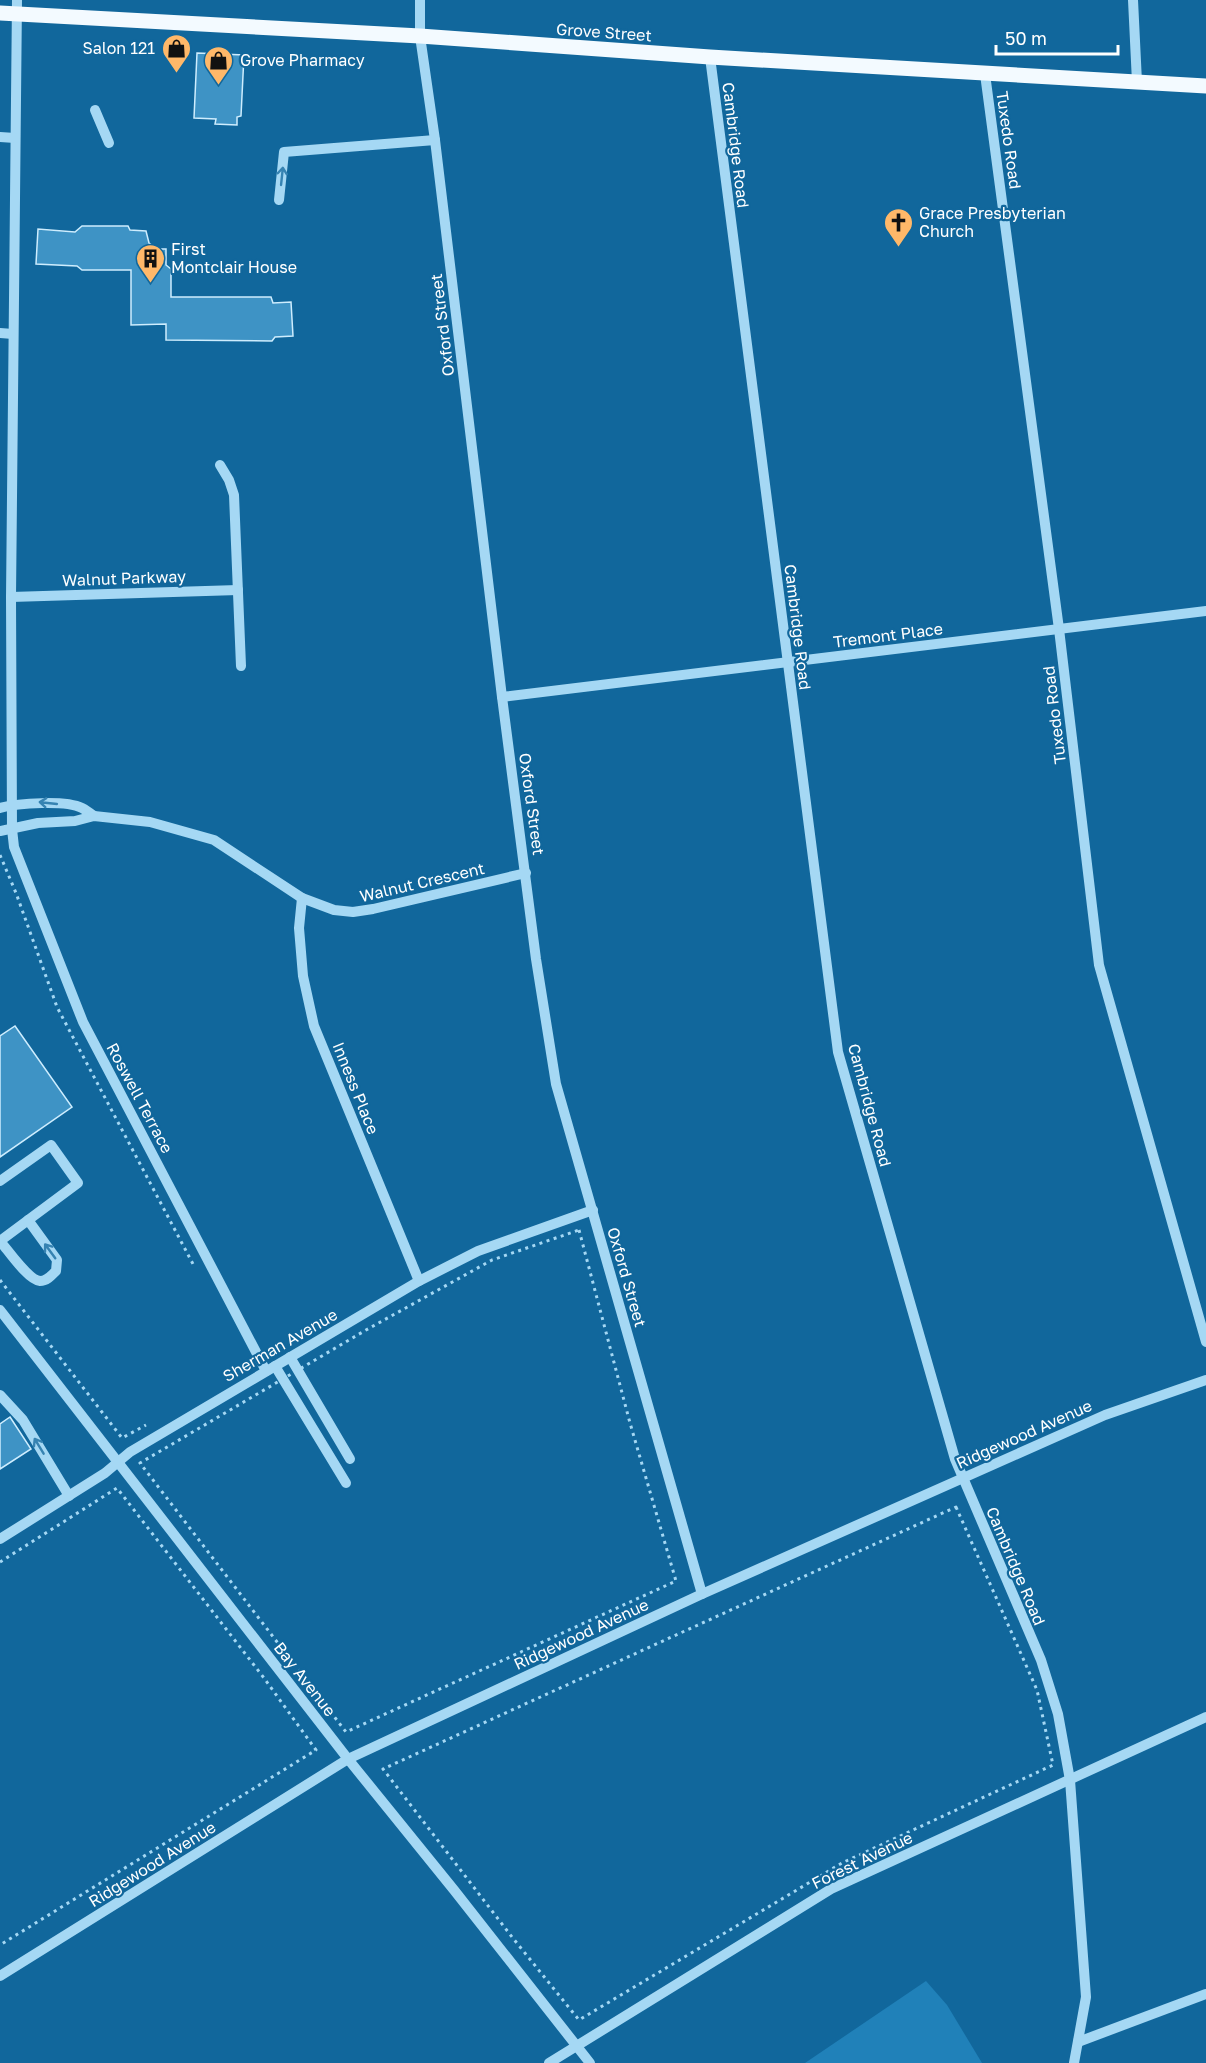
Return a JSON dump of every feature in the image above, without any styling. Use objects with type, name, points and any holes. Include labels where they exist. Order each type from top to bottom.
[{"type":"main road","name":"Grove Street","points":[[11,9],[710,57],[1206,86]]},
{"type":"street","name":"Oxford Street","points":[[420,0],[420,36],[435,140],[502,697],[536,959],[556,1084],[702,1594]]},
{"type":"street","points":[[1132,0],[1137,82]]},
{"type":"street","name":"Roswell Terrace","points":[[11,9],[15,138],[13,334],[6,568],[11,597],[11,804],[12,829],[17,854],[83,1023],[271,1368],[283,1379],[346,1483]]},
{"type":"street","name":"Cambridge Road","points":[[710,57],[838,1052],[962,1479],[1041,1660],[1058,1714],[1070,1780],[1086,1997],[1074,2063]]},
{"type":"street","name":"Tuxedo Road","points":[[985,74],[1059,629],[1099,965],[1206,1342]]},
{"type":"street","points":[[95,110],[109,143]]},
{"type":"street","points":[[0,137],[15,138]]},
{"type":"street","points":[[279,200],[284,152],[435,140]]},
{"type":"street","points":[[0,333],[13,334]]},
{"type":"street","points":[[220,465],[229,480],[234,495],[241,666]]},
{"type":"street","name":"Walnut Parkway","points":[[11,597],[238,590]]},
{"type":"street","name":"Tremont Place","points":[[502,697],[1206,611]]},
{"type":"street","name":"Walnut Crescent","points":[[0,807],[39,802],[80,807],[94,816]]},
{"type":"street","name":"Walnut Crescent","points":[[0,831],[38,823],[94,816],[150,822],[214,840],[302,898],[334,910],[353,912],[526,873]]},
{"type":"street","name":"Inness Place","points":[[302,898],[299,928],[303,976],[315,1026],[419,1281]]},
{"type":"street","points":[[0,1181],[51,1145],[78,1184],[28,1220],[0,1241],[31,1277],[39,1281],[46,1280],[56,1271],[57,1260],[28,1220]]},
{"type":"street","name":"Sherman Avenue","points":[[1,1536],[105,1473],[136,1448],[419,1281],[478,1251],[593,1209]]},
{"type":"street","name":"Bay Avenue","points":[[0,1310],[348,1759],[590,2063]]},
{"type":"street","points":[[290,1358],[350,1459]]},
{"type":"street","name":"Ridgewood Avenue","points":[[0,1976],[348,1759],[702,1594],[1105,1415],[1206,1380]]},
{"type":"street","points":[[0,1395],[23,1420],[69,1496]]},
{"type":"street","name":"Forest Avenue","points":[[549,2063],[831,1889],[1206,1717]]},
{"type":"street","points":[[1078,2042],[1206,1994]]},
{"type":"path","points":[[0,855],[57,1007],[196,1269]]},
{"type":"path","points":[[579,1230],[630,1424],[676,1581],[346,1732],[140,1462],[283,1379],[492,1260],[579,1230]]},
{"type":"path","points":[[0,1280],[122,1438],[148,1424]]},
{"type":"path","points":[[0,1562],[117,1488],[264,1678],[316,1750],[0,1946]]},
{"type":"path","points":[[956,1507],[1037,1690],[1053,1766],[842,1863],[579,2020],[383,1769],[956,1507]]},
{"type":"shaded area","points":[[926,1981],[947,2005],[982,2063],[805,2063]]},
{"type":"building","name":"Grove Pharmacy","points":[[197,53],[244,55],[241,116],[237,117],[237,125],[215,124],[216,119],[194,118]]},
{"type":"building","name":"First Montclair House","points":[[82,226],[128,226],[130,230],[146,231],[149,243],[157,249],[166,249],[166,265],[171,269],[171,297],[271,297],[273,303],[291,302],[293,336],[275,337],[272,341],[166,340],[166,324],[131,325],[131,270],[82,270],[77,266],[36,264],[38,229],[75,232]]},
{"type":"building","points":[[15,1026],[72,1107],[0,1157],[0,1036]]},
{"type":"building","points":[[10,1417],[31,1449],[0,1469],[0,1424]]},
{"type":"place","name":"Salon 121","points":[[176,74]]},
{"type":"place","name":"Grove Pharmacy","points":[[219,86]]},
{"type":"place","name":"Grace Presbyterian Church","points":[[898,248]]},
{"type":"place","name":"First Montclair House","points":[[150,284]]}]
